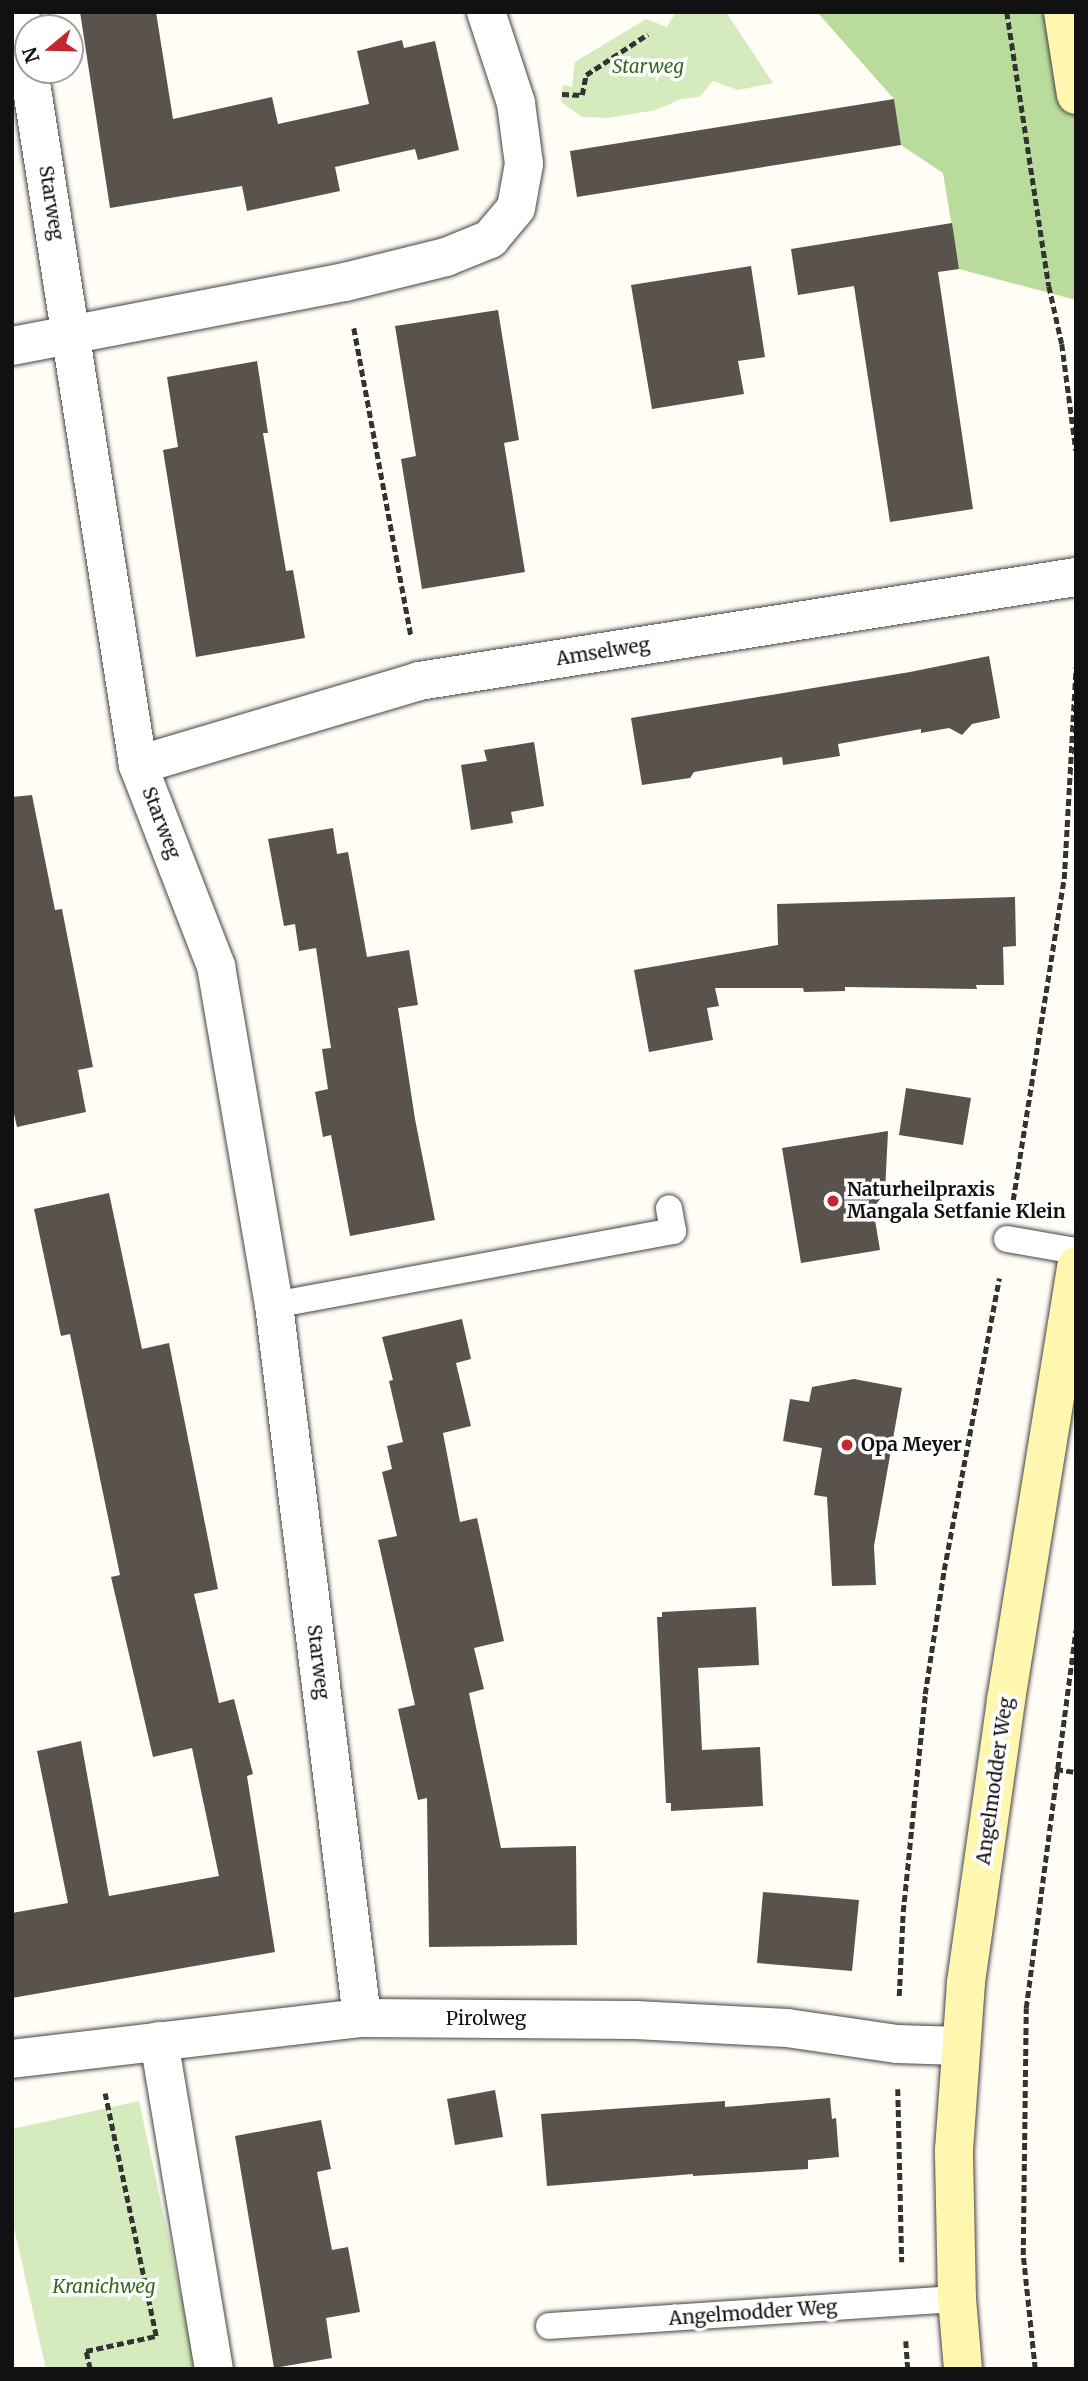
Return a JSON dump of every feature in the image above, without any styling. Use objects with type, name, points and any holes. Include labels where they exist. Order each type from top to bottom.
[{"type":"street","points":[[12,346],[345,282],[446,257],[490,239],[516,208],[524,164],[516,103],[486,12]]},
{"type":"street","points":[[1063,12],[1076,95]]},
{"type":"street","name":"Starweg","points":[[31,84],[73,335],[138,765],[216,966],[274,1305],[362,2018]]},
{"type":"street","name":"Amselweg","points":[[138,765],[419,681],[1076,577]]},
{"type":"street","name":"Angelmodder Weg","points":[[963,2369],[957,2299],[954,2150],[960,2046],[1006,1700],[1076,1266]]},
{"type":"street","name":"Pirolweg","points":[[12,2059],[362,2018],[636,2020],[787,2028],[897,2044],[960,2046]]},
{"type":"street","points":[[159,2042],[214,2369]]},
{"type":"lane","points":[[274,1305],[673,1231],[669,1208]]},
{"type":"lane","points":[[1007,1240],[1076,1251]]},
{"type":"lane","name":"Angelmodder Weg","points":[[549,2326],[957,2299]]},
{"type":"path","points":[[1007,12],[1049,286],[1062,344],[1076,450]]},
{"type":"path","points":[[516,103],[562,94],[582,95],[586,75],[648,34]]},
{"type":"path","points":[[345,282],[419,681]]},
{"type":"path","points":[[908,2369],[903,2304],[897,2044],[903,1912],[925,1694],[944,1570],[1007,1240],[1064,880],[1076,667]]},
{"type":"path","points":[[1035,2369],[1023,2255],[1026,2008],[1076,1630]]},
{"type":"path","points":[[1056,1769],[1076,1772]]},
{"type":"path","points":[[90,2369],[86,2351],[156,2336],[96,2048]]},
{"type":"green space","name":"Starweg","points":[[676,12],[726,12],[773,83],[738,90],[713,81],[699,97],[681,99],[656,110],[608,118],[582,117],[561,102],[563,85],[572,87],[575,62],[646,19],[667,27]]},
{"type":"green space","points":[[817,12],[1076,12],[1076,300],[959,269],[943,173],[901,145],[894,99]]},
{"type":"green space","name":"Kranichweg","points":[[139,2101],[197,2369],[46,2369],[12,2219],[12,2129]]},
{"type":"building","points":[[156,12],[173,119],[272,97],[278,124],[369,104],[357,51],[402,40],[404,48],[435,41],[459,150],[418,160],[415,149],[335,167],[340,191],[247,211],[242,186],[110,208],[84,38],[84,14],[80,14]]},
{"type":"building","points":[[894,99],[901,145],[577,197],[570,151]]},
{"type":"building","points":[[952,223],[959,269],[938,272],[973,509],[890,522],[854,286],[798,295],[791,249]]},
{"type":"building","points":[[751,266],[765,357],[738,361],[744,394],[652,409],[631,285]]},
{"type":"building","points":[[498,310],[519,440],[504,443],[525,572],[422,589],[401,459],[416,456],[395,326]]},
{"type":"building","points":[[257,361],[268,433],[263,433],[286,571],[293,570],[305,638],[196,657],[163,450],[178,447],[167,377]]},
{"type":"building","points":[[989,656],[1000,718],[972,724],[962,735],[949,728],[921,733],[921,729],[838,744],[840,756],[783,765],[782,757],[694,772],[690,778],[642,785],[631,718],[910,672]]},
{"type":"building","points":[[534,742],[544,806],[511,812],[513,823],[471,830],[461,765],[487,761],[484,750]]},
{"type":"building","points":[[32,795],[55,910],[62,909],[93,1067],[78,1070],[86,1112],[17,1127],[12,1105],[12,797]]},
{"type":"building","points":[[333,828],[337,854],[348,852],[367,957],[409,950],[418,1005],[398,1008],[415,1119],[435,1220],[350,1236],[331,1135],[323,1137],[315,1092],[328,1089],[322,1049],[331,1048],[316,948],[299,951],[295,924],[284,926],[268,839]]},
{"type":"building","points":[[1015,897],[1016,946],[1003,947],[1004,985],[976,985],[977,989],[845,987],[845,991],[804,992],[803,988],[715,988],[719,1006],[707,1008],[713,1040],[649,1052],[634,970],[778,945],[777,904]]},
{"type":"building","points":[[906,1088],[971,1098],[963,1145],[899,1135]]},
{"type":"building","name":"Naturheilpraxis Mangala Setfanie Klein","points":[[888,1131],[885,1193],[873,1208],[880,1250],[801,1263],[782,1148]]},
{"type":"building","points":[[109,1193],[142,1349],[169,1343],[218,1589],[194,1594],[219,1703],[234,1699],[253,1774],[247,1776],[275,1952],[12,1998],[12,1913],[68,1903],[37,1751],[81,1741],[109,1896],[219,1876],[192,1748],[153,1757],[111,1577],[120,1575],[70,1334],[61,1336],[34,1209]]},
{"type":"building","points":[[462,1319],[471,1359],[456,1363],[471,1426],[443,1433],[460,1522],[477,1518],[504,1641],[474,1648],[484,1689],[469,1693],[501,1848],[576,1846],[577,1945],[429,1947],[427,1798],[418,1800],[398,1709],[415,1705],[378,1540],[397,1536],[382,1472],[392,1469],[387,1446],[403,1442],[389,1381],[393,1380],[382,1337]]},
{"type":"building","name":"Opa Meyer","points":[[854,1379],[902,1388],[874,1546],[876,1585],[832,1586],[827,1497],[814,1495],[822,1448],[783,1441],[790,1399],[809,1402],[812,1387]]},
{"type":"building","points":[[756,1607],[759,1665],[698,1668],[702,1750],[760,1747],[763,1806],[671,1811],[671,1803],[666,1803],[657,1617],[662,1617],[662,1612]]},
{"type":"building","points":[[763,1892],[859,1900],[852,1971],[757,1963]]},
{"type":"building","points":[[495,2090],[503,2137],[455,2145],[447,2099]]},
{"type":"building","points":[[830,2098],[832,2119],[836,2118],[839,2157],[808,2160],[808,2169],[693,2174],[547,2186],[541,2114],[725,2101],[725,2107]]},
{"type":"building","points":[[321,2120],[331,2169],[317,2172],[332,2250],[348,2247],[360,2312],[326,2318],[332,2358],[274,2368],[235,2136]]},
{"type":"place","name":"Naturheilpraxis Mangala Setfanie Klein","points":[[833,1201]]},
{"type":"place","name":"Opa Meyer","points":[[847,1445]]}]
